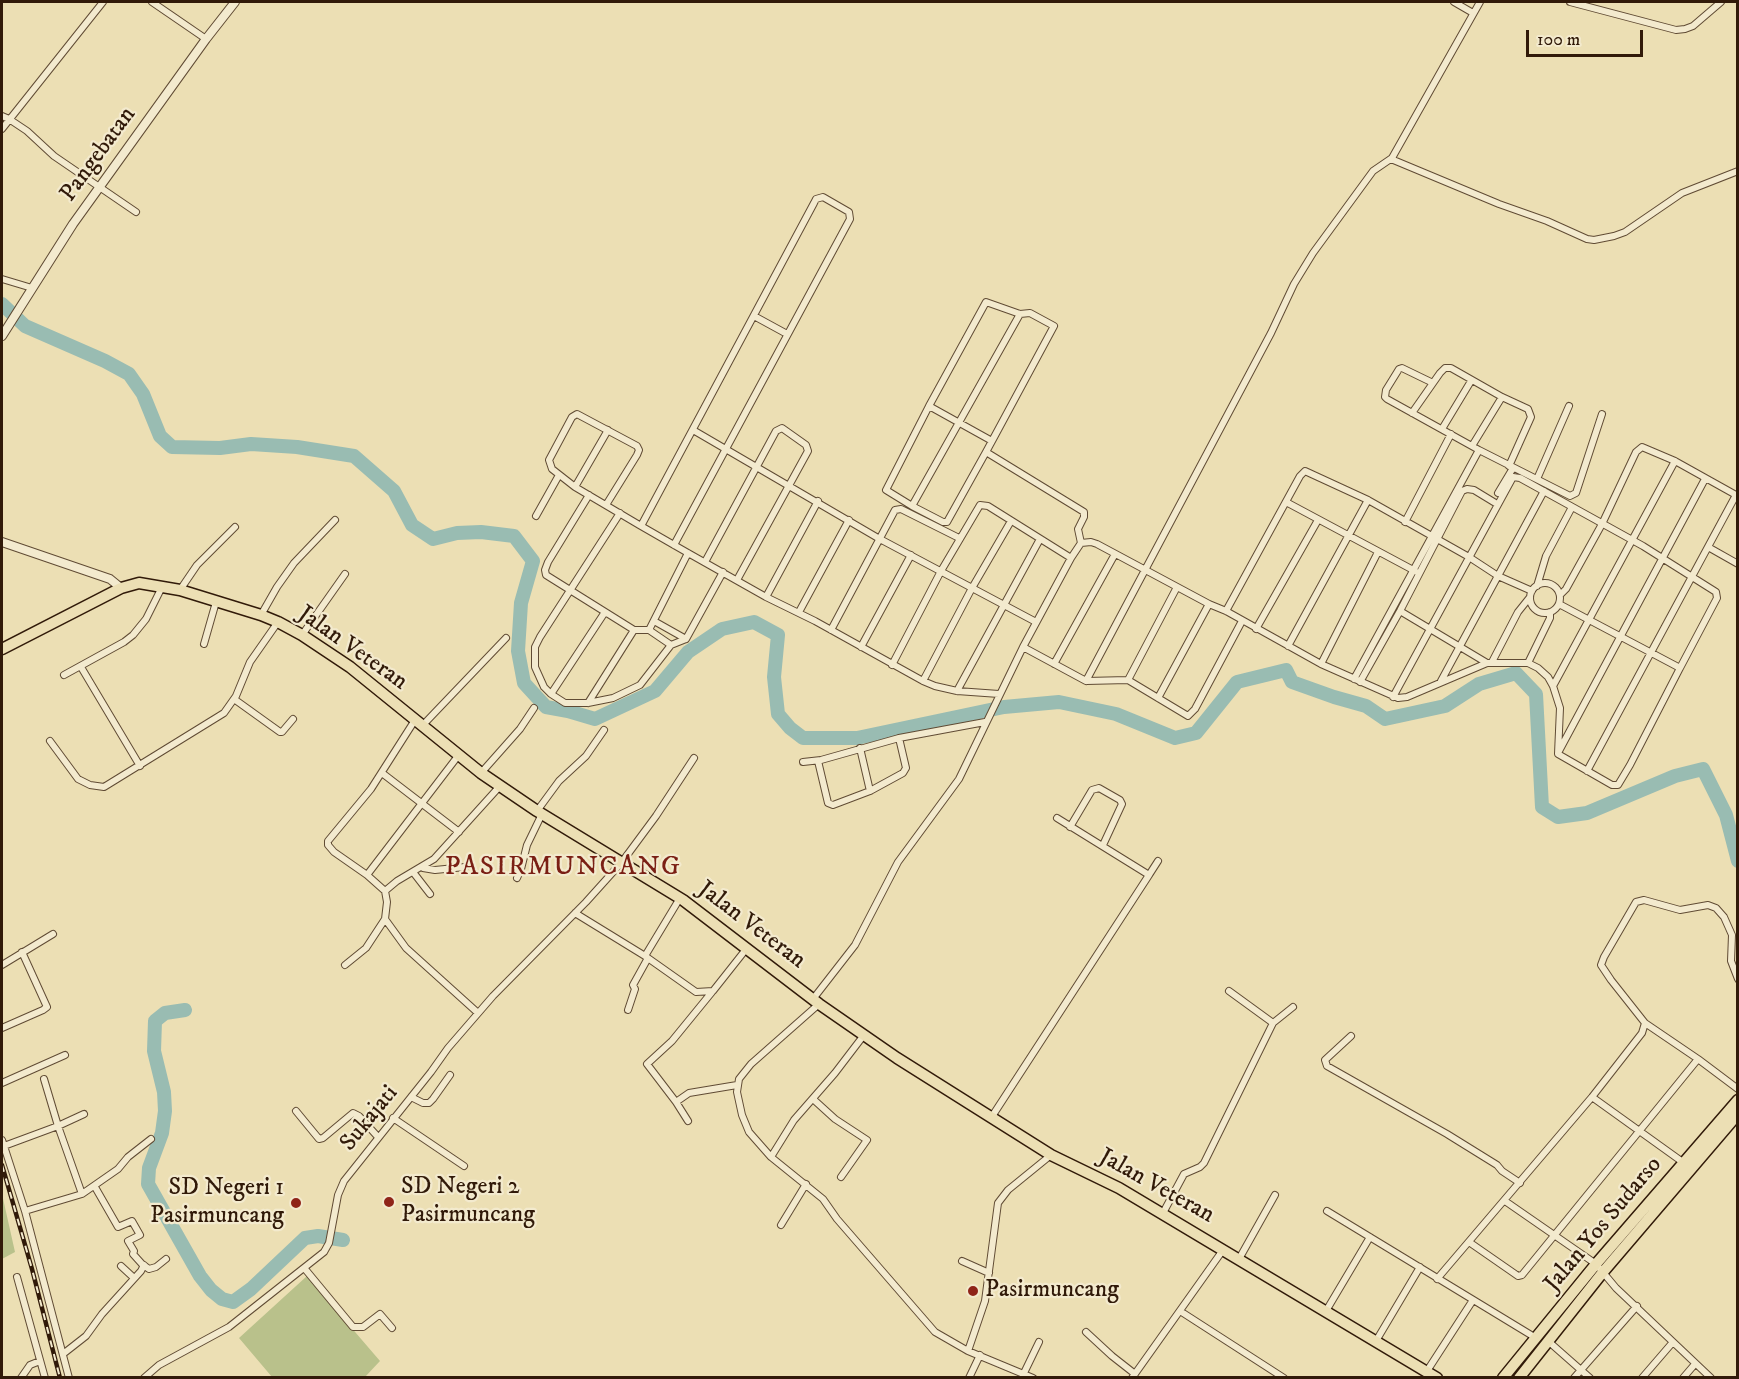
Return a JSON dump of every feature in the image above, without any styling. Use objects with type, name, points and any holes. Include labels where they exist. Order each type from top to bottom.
[{"type":"highway","name":"Jalan Veteran","points":[[2,649],[121,588],[139,584],[180,590],[278,622],[350,667],[481,773],[540,813],[680,898],[816,1002],[991,1118],[1051,1155],[1119,1188],[1163,1213],[1432,1374]]},
{"type":"highway","name":"Jalan Yos Sudarso","points":[[1519,1377],[1548,1341],[1600,1268],[1737,1100]]},
{"type":"highway","name":"Jalan Yos Sudarso","points":[[1503,1377],[1737,1114]]},
{"type":"street","points":[[2,129],[104,2]]},
{"type":"street","points":[[152,2],[206,39]]},
{"type":"street","name":"Pangebatan","points":[[2,336],[25,297],[99,187],[235,2]]},
{"type":"street","points":[[1454,2],[1473,13]]},
{"type":"street","points":[[1086,681],[1271,333],[1294,284],[1313,253],[1372,171],[1393,157],[1480,2]]},
{"type":"street","points":[[1570,2],[1676,30],[1685,30],[1702,20],[1721,2]]},
{"type":"street","points":[[2,116],[40,142],[54,156],[136,212]]},
{"type":"street","points":[[1393,157],[1499,204],[1594,240],[1625,232],[1682,193],[1737,171]]},
{"type":"street","points":[[641,526],[816,199],[823,197],[849,212],[850,219],[724,448],[674,545]]},
{"type":"street","points":[[2,279],[32,288]]},
{"type":"street","points":[[992,303],[1020,314],[1030,313],[1054,326],[947,522],[943,522],[888,492],[886,486],[928,406],[984,304],[992,303]]},
{"type":"street","points":[[912,506],[1020,314]]},
{"type":"street","points":[[754,316],[787,334]]},
{"type":"street","points":[[1433,383],[1405,368],[1398,369],[1386,390],[1385,397],[1479,450],[1570,496],[1576,493],[1602,414]]},
{"type":"street","points":[[1413,413],[1445,368],[1451,368],[1471,381],[1528,409],[1531,417],[1498,493]]},
{"type":"street","points":[[1442,429],[1471,381]]},
{"type":"street","points":[[1472,446],[1502,397]]},
{"type":"street","points":[[928,406],[992,441]]},
{"type":"street","points":[[1537,479],[1569,406]]},
{"type":"street","points":[[606,505],[639,450],[637,446],[577,414],[572,417],[549,460],[549,465],[559,476],[575,487],[641,526],[766,597],[799,612],[935,687],[998,696]]},
{"type":"street","points":[[705,562],[776,431],[782,428],[809,449],[737,580]]},
{"type":"street","points":[[575,487],[608,430]]},
{"type":"street","points":[[693,430],[878,538],[1036,622]]},
{"type":"street","points":[[1405,522],[1451,434]]},
{"type":"street","points":[[1560,595],[1566,589],[1602,524],[1639,448],[1645,446],[1737,495],[1587,771]]},
{"type":"street","points":[[1357,680],[1417,572],[1479,450]]},
{"type":"street","points":[[986,452],[1084,512],[1078,530],[1081,543],[1023,646],[956,784],[898,862],[855,945],[816,1002],[751,1065],[737,1085],[745,1124],[754,1139],[771,1157],[823,1199],[837,1219],[935,1332],[968,1351],[1033,1377]]},
{"type":"street","points":[[1553,686],[1675,461]]},
{"type":"street","points":[[1226,611],[1305,471],[1368,500],[1470,557],[1498,576],[1533,591],[1549,583],[1560,595],[1559,604],[1550,612],[1537,611],[1532,605],[1533,591]]},
{"type":"street","points":[[536,516],[559,476]]},
{"type":"street","points":[[1393,697],[1497,504],[1513,477],[1520,478],[1662,557],[1714,591],[1717,598],[1620,783],[1612,785],[1558,754]]},
{"type":"street","points":[[1558,754],[1705,478]]},
{"type":"street","points":[[1435,538],[1465,489],[1474,490],[1497,504]]},
{"type":"street","points":[[1441,681],[1544,491]]},
{"type":"street","points":[[589,495],[545,570],[549,578],[634,630],[649,630],[671,645]]},
{"type":"street","points":[[1288,646],[1368,500]]},
{"type":"street","points":[[766,597],[818,501]]},
{"type":"street","points":[[1286,502],[1417,572]]},
{"type":"street","points":[[892,665],[959,538],[982,504],[1071,558]]},
{"type":"street","points":[[1489,662],[1533,591],[1546,556],[1572,507]]},
{"type":"street","points":[[831,630],[878,538],[892,513],[898,508],[959,538]]},
{"type":"street","points":[[620,513],[535,647],[535,668],[544,687],[565,704],[588,703],[613,698],[640,685],[671,645],[686,639],[723,572]]},
{"type":"street","points":[[261,615],[294,563],[335,520]]},
{"type":"street","points":[[799,612],[849,520]]},
{"type":"street","points":[[1256,629],[1318,520]]},
{"type":"street","points":[[923,681],[972,588],[1011,521]]},
{"type":"street","points":[[180,590],[197,565],[235,527]]},
{"type":"street","points":[[957,691],[1040,539]]},
{"type":"street","points":[[2,542],[110,579],[121,588]]},
{"type":"street","points":[[1081,543],[1091,542],[1226,611],[1321,664],[1393,697],[1407,697],[1489,662],[1528,663],[1548,677],[1553,686],[1560,708],[1558,754]]},
{"type":"street","points":[[1708,547],[1737,562]]},
{"type":"street","points":[[1321,664],[1378,552]]},
{"type":"street","points":[[649,630],[688,553]]},
{"type":"street","points":[[1054,664],[1115,554]]},
{"type":"street","points":[[861,647],[911,555]]},
{"type":"street","points":[[1357,680],[1400,611],[1417,572]]},
{"type":"street","points":[[302,635],[345,574]]},
{"type":"street","points":[[64,675],[133,635],[146,619],[162,587]]},
{"type":"street","points":[[1128,680],[1177,587]]},
{"type":"street","points":[[204,644],[216,602]]},
{"type":"street","points":[[1158,698],[1209,604]]},
{"type":"street","points":[[1559,604],[1680,668]]},
{"type":"street","points":[[1400,611],[1489,662]]},
{"type":"street","points":[[551,694],[605,612]]},
{"type":"street","points":[[1528,663],[1550,618],[1550,612]]},
{"type":"street","points":[[654,621],[686,639]]},
{"type":"street","points":[[1023,646],[1086,681],[1128,680],[1182,713],[1190,715],[1242,621]]},
{"type":"street","points":[[50,741],[70,771],[83,783],[104,787],[224,713],[234,699],[250,662],[278,622]]},
{"type":"street","points":[[588,703],[634,630]]},
{"type":"street","points":[[345,965],[366,948],[385,919],[387,902],[385,891],[334,852],[328,845],[328,841],[371,789],[419,723],[506,638]]},
{"type":"street","points":[[81,667],[140,766]]},
{"type":"street","points":[[234,699],[280,732],[293,719]]},
{"type":"street","points":[[481,773],[520,729],[534,708]]},
{"type":"street","points":[[802,762],[818,760],[899,738],[986,720]]},
{"type":"street","points":[[517,878],[540,813],[559,781],[586,756],[604,730]]},
{"type":"street","points":[[818,760],[828,805],[833,805],[870,791],[905,771],[899,738]]},
{"type":"street","points":[[860,748],[870,791]]},
{"type":"street","points":[[367,875],[458,756]]},
{"type":"street","name":"Sukajati","points":[[144,1377],[159,1365],[229,1327],[324,1252],[329,1243],[341,1185],[478,1013],[622,862],[694,758]]},
{"type":"street","points":[[382,773],[459,832]]},
{"type":"street","points":[[385,891],[397,881],[434,859],[500,786]]},
{"type":"street","points":[[1070,827],[1092,790],[1099,788],[1120,800],[1122,804],[1103,845]]},
{"type":"street","points":[[1057,818],[1149,875]]},
{"type":"street","points":[[991,1118],[1158,861]]},
{"type":"street","points":[[422,868],[435,870],[465,867]]},
{"type":"street","points":[[413,872],[430,894]]},
{"type":"street","points":[[628,1010],[635,989],[633,986],[646,957],[680,898]]},
{"type":"street","points":[[1737,980],[1731,961],[1732,935],[1724,917],[1716,908],[1708,905],[1680,910],[1638,900],[1601,965],[1645,1023],[1737,1089]]},
{"type":"street","points":[[575,913],[646,957],[692,990],[713,991]]},
{"type":"street","points":[[385,919],[406,948],[478,1013]]},
{"type":"street","points":[[2,965],[53,934]]},
{"type":"street","points":[[688,1121],[647,1063],[672,1041],[747,948]]},
{"type":"street","points":[[2,1028],[43,1011],[47,1007],[22,952]]},
{"type":"street","points":[[1229,991],[1273,1023]]},
{"type":"street","points":[[1163,1213],[1184,1174],[1204,1163],[1273,1023],[1293,1007]]},
{"type":"street","points":[[1437,1279],[1592,1097],[1642,1033],[1645,1023]]},
{"type":"street","points":[[771,1157],[794,1120],[864,1035]]},
{"type":"street","points":[[1351,1036],[1325,1060],[1327,1066],[1457,1140],[1497,1165],[1520,1183]]},
{"type":"street","points":[[2,1083],[65,1055]]},
{"type":"street","points":[[1469,1242],[1519,1276],[1641,1131],[1698,1059]]},
{"type":"street","points":[[411,1096],[423,1104],[429,1103],[450,1075]]},
{"type":"street","points":[[44,1079],[82,1194]]},
{"type":"street","points":[[676,1102],[689,1093],[737,1085]]},
{"type":"street","points":[[1592,1097],[1684,1163]]},
{"type":"street","points":[[813,1099],[835,1119],[867,1140],[841,1177]]},
{"type":"street","points":[[296,1112],[319,1139],[353,1113],[359,1116],[378,1137]]},
{"type":"street","points":[[69,1377],[25,1211],[3,1143],[58,1126],[84,1114]]},
{"type":"street","points":[[393,1119],[464,1166]]},
{"type":"street","points":[[25,1211],[82,1194],[95,1187],[151,1139]]},
{"type":"street","points":[[968,1351],[985,1301],[998,1203],[1051,1155]]},
{"type":"street","points":[[781,1225],[806,1184]]},
{"type":"street","points":[[95,1187],[118,1227],[132,1221],[140,1235],[128,1241],[134,1251],[133,1254],[149,1269],[156,1267],[166,1259]]},
{"type":"street","points":[[1239,1258],[1275,1195]]},
{"type":"street","points":[[1505,1201],[1556,1234],[1600,1268],[1616,1288],[1711,1377]]},
{"type":"street","points":[[1327,1211],[1536,1338]]},
{"type":"street","points":[[1326,1311],[1370,1237]]},
{"type":"street","points":[[1086,1332],[1134,1376],[1224,1250]]},
{"type":"street","points":[[962,1261],[988,1274]]},
{"type":"street","points":[[63,1354],[86,1336],[144,1265]]},
{"type":"street","points":[[121,1266],[134,1278]]},
{"type":"street","points":[[1376,1341],[1420,1267]]},
{"type":"street","points":[[305,1269],[353,1327],[363,1327],[380,1314],[392,1328]]},
{"type":"street","points":[[17,1277],[45,1377]]},
{"type":"street","points":[[1432,1374],[1473,1300]]},
{"type":"street","points":[[1574,1377],[1637,1306]]},
{"type":"street","points":[[1180,1311],[1284,1377]]},
{"type":"street","points":[[1548,1341],[1590,1377]]},
{"type":"street","points":[[1024,1373],[1039,1342]]},
{"type":"street","points":[[1642,1377],[1673,1342]]},
{"type":"street","points":[[969,1377],[980,1355]]},
{"type":"street","points":[[21,1377],[30,1365],[40,1361]]},
{"type":"street","points":[[1683,1377],[1695,1364]]},
{"type":"green space","points":[[2,1194],[15,1252],[2,1259]]},
{"type":"green space","points":[[307,1276],[380,1361],[365,1377],[272,1377],[239,1338]]},
{"type":"waterway","points":[[2,304],[25,326],[129,374],[143,394],[160,436],[172,447],[220,448],[251,444],[297,447],[354,456],[394,491],[412,525],[433,539],[457,533],[481,532],[514,536],[533,561],[521,603],[518,651],[524,683],[546,707],[595,719],[655,691],[688,652],[722,629],[754,622],[778,635],[774,677],[778,714],[803,738],[857,738],[1004,707],[1059,702],[1116,714],[1175,738],[1196,733],[1237,682],[1286,670],[1292,682],[1366,706],[1385,719],[1445,706],[1479,684],[1516,673],[1536,694],[1542,807],[1558,817],[1587,813],[1675,776],[1703,769],[1726,815],[1738,861]]},
{"type":"waterway","points":[[185,1010],[165,1013],[155,1021],[154,1051],[164,1092],[165,1111],[162,1133],[149,1168],[148,1184],[200,1276],[222,1299],[233,1302],[251,1289],[305,1238],[318,1236],[343,1240]]},
{"type":"railway","points":[[2,1165],[60,1378]]},
{"type":"place","name":"SD Negeri 2 Pasirmuncang","points":[[389,1202]]},
{"type":"place","name":"SD Negeri 1 Pasirmuncang","points":[[296,1203]]},
{"type":"place","name":"Pasirmuncang","points":[[973,1291]]},
{"type":"district","name":"PASIRMUNCANG","points":[[563,868]]}]
